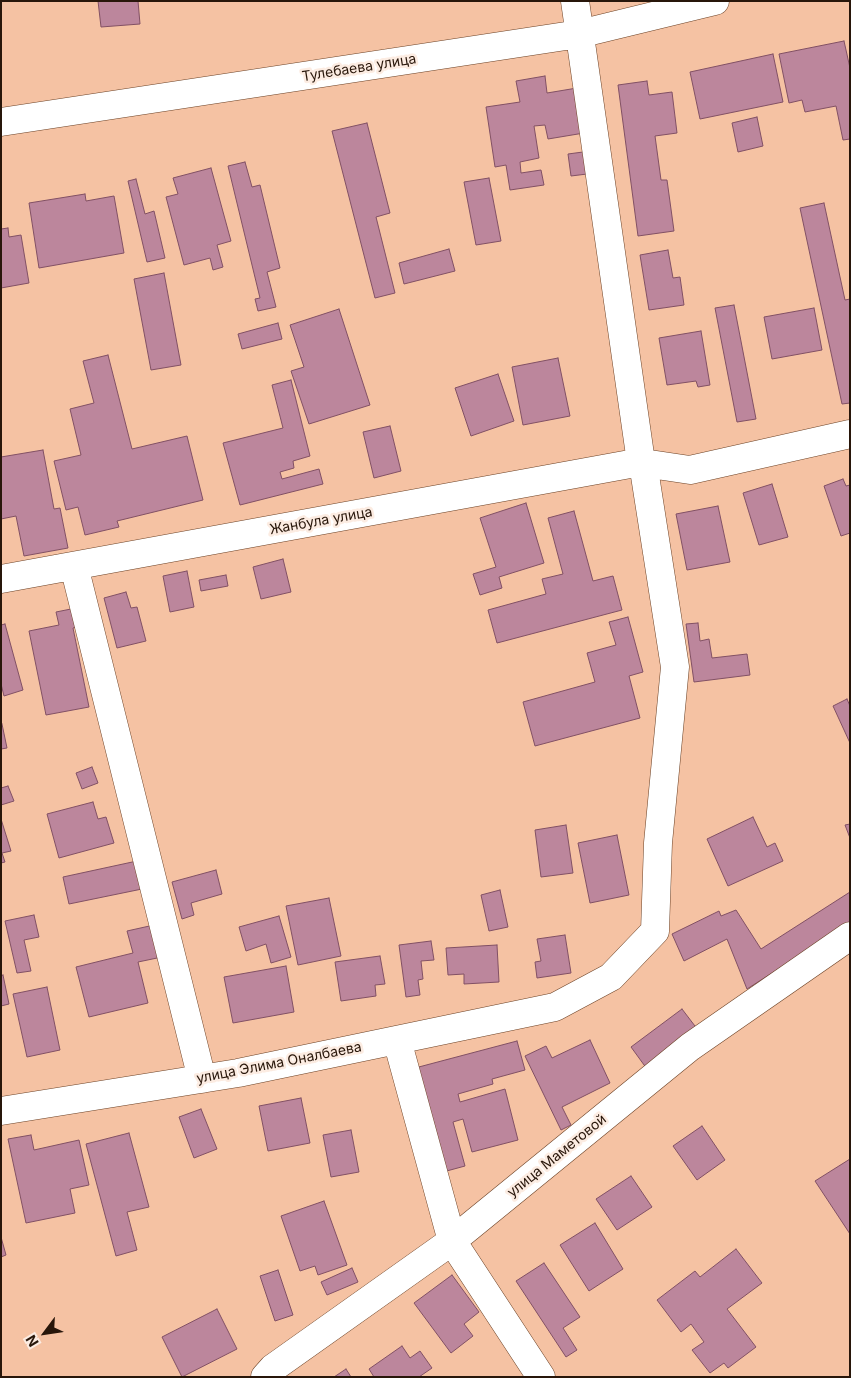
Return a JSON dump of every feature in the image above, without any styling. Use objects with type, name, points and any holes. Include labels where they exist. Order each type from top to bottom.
[{"type":"street","name":"улица Элима Оналбаева","points":[[1,1111],[238,1073],[555,1007],[611,977],[655,931],[658,843],[675,667],[642,463],[575,1]]},
{"type":"street","name":"Тулебаева улица","points":[[1,122],[579,34],[716,1]]},
{"type":"street","name":"Жанбула улица","points":[[1,579],[642,463],[690,470],[850,434]]},
{"type":"street","points":[[74,566],[202,1079]]},
{"type":"street","name":"улица Маметовой","points":[[265,1377],[273,1368],[452,1241],[690,1047],[850,936]]},
{"type":"street","points":[[397,1040],[452,1241],[541,1377]]},
{"type":"building","points":[[98,1],[138,1],[140,24],[101,27]]},
{"type":"building","points":[[844,41],[850,68],[850,139],[843,140],[836,106],[805,112],[802,100],[789,103],[779,54]]},
{"type":"building","points":[[773,54],[783,102],[700,119],[690,72]]},
{"type":"building","points":[[545,76],[547,93],[577,88],[584,133],[548,139],[545,125],[534,126],[539,158],[520,162],[521,173],[541,170],[544,185],[510,190],[506,165],[495,167],[486,107],[520,102],[516,81]]},
{"type":"building","points":[[647,81],[649,95],[672,92],[677,133],[655,136],[661,180],[667,180],[674,231],[638,236],[618,85]]},
{"type":"building","points":[[757,117],[763,146],[738,152],[732,123]]},
{"type":"building","points":[[367,123],[390,213],[376,217],[395,293],[375,298],[332,131]]},
{"type":"building","points":[[583,152],[587,174],[571,176],[568,154]]},
{"type":"building","points":[[245,162],[252,187],[260,185],[280,268],[267,272],[276,307],[258,311],[255,299],[260,298],[228,166]]},
{"type":"building","points":[[211,168],[231,241],[217,245],[223,267],[213,270],[210,258],[184,265],[166,197],[178,194],[173,178]]},
{"type":"building","points":[[489,178],[501,241],[476,245],[464,182]]},
{"type":"building","points":[[136,179],[145,214],[154,211],[165,258],[147,262],[128,181]]},
{"type":"building","points":[[85,194],[86,201],[114,196],[124,253],[39,268],[29,203]]},
{"type":"building","points":[[824,203],[845,300],[850,299],[850,403],[842,404],[800,208]]},
{"type":"building","points":[[8,228],[9,237],[21,235],[29,283],[1,288],[1,229]]},
{"type":"building","points":[[449,249],[455,271],[404,284],[399,263]]},
{"type":"building","points":[[668,250],[673,278],[680,277],[684,305],[649,310],[640,255]]},
{"type":"building","points":[[164,273],[181,365],[151,370],[134,279]]},
{"type":"building","points":[[734,305],[756,419],[737,422],[715,308]]},
{"type":"building","points":[[814,308],[822,350],[772,359],[764,317]]},
{"type":"building","points":[[339,309],[370,405],[309,424],[291,371],[304,367],[290,325]]},
{"type":"building","points":[[278,323],[282,339],[242,349],[238,334]]},
{"type":"building","points":[[701,331],[710,385],[698,387],[696,381],[667,385],[659,338]]},
{"type":"building","points":[[108,355],[132,449],[187,436],[203,500],[117,521],[119,527],[85,535],[78,507],[66,510],[54,461],[81,455],[70,409],[94,403],[83,361]]},
{"type":"building","points":[[558,358],[570,416],[523,425],[512,367]]},
{"type":"building","points":[[498,374],[514,421],[471,436],[455,388]]},
{"type":"building","points":[[291,380],[310,456],[293,461],[294,468],[280,472],[282,479],[319,469],[323,484],[240,505],[223,443],[283,428],[272,385]]},
{"type":"building","points":[[390,426],[401,471],[374,478],[363,432]]},
{"type":"building","points":[[43,450],[54,509],[60,508],[68,548],[24,556],[16,516],[1,519],[1,457]]},
{"type":"building","points":[[843,479],[846,486],[850,485],[850,533],[841,536],[824,486]]},
{"type":"building","points":[[772,484],[788,537],[759,545],[743,493]]},
{"type":"building","points":[[526,503],[544,563],[499,577],[502,588],[480,595],[473,574],[496,567],[480,518]]},
{"type":"building","points":[[718,506],[730,562],[687,570],[676,514]]},
{"type":"building","points":[[574,511],[593,581],[613,576],[622,610],[497,643],[488,610],[546,594],[542,579],[563,574],[548,518]]},
{"type":"building","points":[[283,559],[291,592],[261,599],[253,567]]},
{"type":"building","points":[[187,571],[194,607],[170,612],[163,576]]},
{"type":"building","points":[[226,575],[228,586],[201,591],[199,580]]},
{"type":"building","points":[[126,592],[131,608],[137,607],[146,641],[117,648],[104,598]]},
{"type":"building","points":[[76,608],[80,626],[73,628],[89,707],[46,715],[29,631],[59,625],[56,612]]},
{"type":"building","points":[[628,617],[643,672],[629,676],[640,718],[535,746],[523,702],[595,682],[587,653],[616,645],[609,622]]},
{"type":"building","points":[[698,623],[700,641],[709,639],[712,658],[747,654],[750,675],[694,682],[686,624]]},
{"type":"building","points":[[5,624],[23,690],[4,696],[1,684],[1,625]]},
{"type":"building","points":[[847,699],[850,706],[850,743],[833,706]]},
{"type":"building","points":[[1,725],[7,748],[1,749]]},
{"type":"building","points":[[92,767],[98,783],[82,789],[76,773]]},
{"type":"building","points":[[8,786],[14,801],[1,805],[1,788]]},
{"type":"building","points":[[93,802],[98,819],[106,817],[114,843],[59,858],[47,814]]},
{"type":"building","points":[[753,817],[767,847],[775,843],[783,861],[728,886],[707,839]]},
{"type":"building","points":[[1,819],[11,851],[2,853],[5,862],[1,863]]},
{"type":"building","points":[[850,824],[850,838],[845,825]]},
{"type":"building","points":[[566,825],[573,873],[541,877],[535,830]]},
{"type":"building","points":[[617,835],[629,895],[590,903],[578,843]]},
{"type":"building","points":[[137,861],[142,889],[69,904],[63,877]]},
{"type":"building","points":[[216,870],[222,894],[191,903],[194,915],[182,919],[172,882]]},
{"type":"building","points":[[500,890],[508,927],[489,931],[481,895]]},
{"type":"building","points":[[850,892],[850,923],[747,989],[727,939],[684,961],[672,934],[719,911],[721,916],[736,910],[761,949]]},
{"type":"building","points":[[329,898],[341,956],[298,965],[286,906]]},
{"type":"building","points":[[34,915],[39,937],[24,940],[31,971],[17,973],[5,921]]},
{"type":"building","points":[[279,916],[291,957],[271,963],[266,944],[246,951],[239,927]]},
{"type":"building","points":[[154,925],[162,957],[138,962],[148,1003],[89,1017],[76,967],[133,953],[127,931]]},
{"type":"building","points":[[565,935],[571,973],[537,978],[535,962],[541,961],[537,939]]},
{"type":"building","points":[[431,941],[434,960],[421,961],[423,979],[418,980],[420,995],[406,997],[399,945]]},
{"type":"building","points":[[497,945],[499,982],[464,984],[464,974],[448,975],[446,948]]},
{"type":"building","points":[[380,956],[385,984],[375,985],[376,996],[341,1001],[335,962]]},
{"type":"building","points":[[286,966],[294,1012],[233,1023],[224,977]]},
{"type":"building","points":[[3,975],[9,1004],[1,1006],[1,976]]},
{"type":"building","points":[[47,987],[60,1050],[27,1057],[13,994]]},
{"type":"building","points":[[682,1009],[698,1030],[647,1069],[631,1047]]},
{"type":"building","points":[[590,1040],[610,1083],[562,1107],[571,1125],[561,1130],[525,1056],[546,1046],[552,1058]]},
{"type":"building","points":[[517,1041],[525,1070],[492,1079],[493,1084],[458,1094],[460,1102],[505,1089],[518,1140],[472,1152],[463,1119],[453,1122],[465,1166],[443,1172],[415,1068]]},
{"type":"building","points":[[301,1098],[310,1143],[268,1151],[259,1106]]},
{"type":"building","points":[[201,1109],[217,1149],[194,1158],[179,1117]]},
{"type":"building","points":[[702,1126],[725,1160],[697,1180],[673,1146]]},
{"type":"building","points":[[351,1130],[359,1172],[331,1177],[323,1135]]},
{"type":"building","points":[[129,1133],[149,1207],[127,1212],[137,1250],[116,1256],[86,1144]]},
{"type":"building","points":[[31,1135],[34,1150],[79,1140],[89,1185],[70,1189],[75,1213],[26,1223],[8,1139]]},
{"type":"building","points":[[850,1159],[850,1234],[815,1181]]},
{"type":"building","points":[[631,1176],[652,1207],[617,1230],[596,1199]]},
{"type":"building","points":[[324,1201],[347,1265],[318,1275],[315,1266],[300,1271],[281,1216]]},
{"type":"building","points":[[595,1223],[623,1269],[589,1291],[560,1245]]},
{"type":"building","points":[[1,1237],[6,1255],[1,1257]]},
{"type":"building","points":[[736,1249],[762,1283],[727,1309],[756,1347],[728,1368],[724,1363],[710,1373],[692,1350],[704,1342],[691,1324],[681,1332],[657,1300],[695,1271],[700,1277]]},
{"type":"building","points":[[544,1263],[580,1317],[563,1328],[577,1350],[566,1357],[516,1281]]},
{"type":"building","points":[[352,1268],[358,1282],[327,1295],[321,1282]]},
{"type":"building","points":[[278,1270],[293,1315],[275,1321],[260,1276]]},
{"type":"building","points":[[452,1275],[479,1312],[464,1324],[473,1336],[451,1353],[414,1303]]},
{"type":"building","points":[[217,1309],[237,1349],[182,1377],[162,1337]]},
{"type":"building","points":[[402,1346],[410,1358],[420,1351],[432,1368],[419,1377],[374,1377],[369,1369]]},
{"type":"building","points":[[346,1369],[351,1377],[334,1377]]}]
